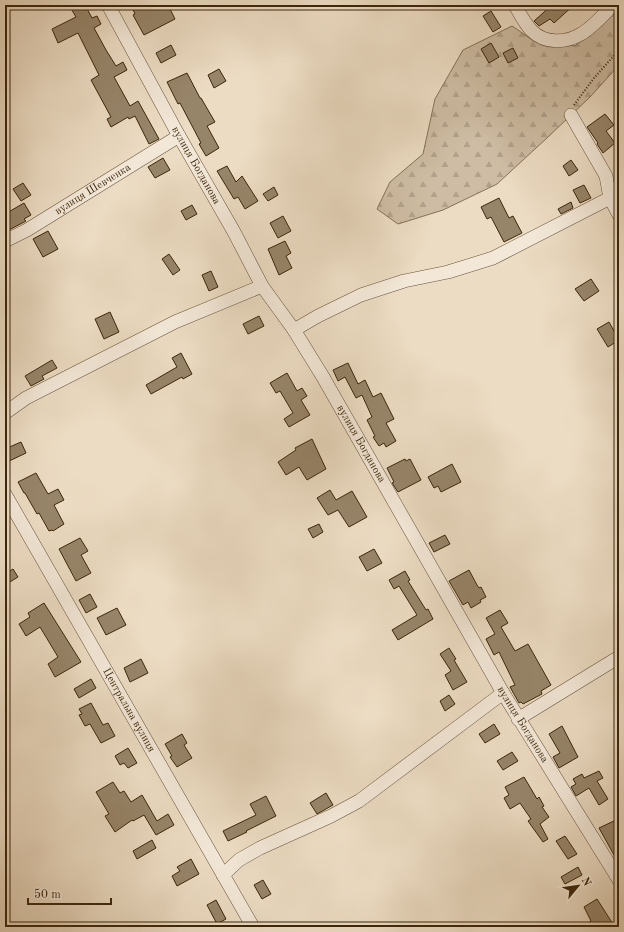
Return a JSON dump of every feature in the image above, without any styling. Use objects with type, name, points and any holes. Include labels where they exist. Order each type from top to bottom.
[{"type":"street","name":"вулиця Богданова","points":[[108,5],[234,232],[262,286],[294,330],[359,438],[518,719],[619,880]]},
{"type":"street","points":[[515,5],[532,31],[548,41],[570,39],[581,34],[613,5]]},
{"type":"street","points":[[571,115],[606,176],[610,198],[619,215]]},
{"type":"street","name":"вулиця Шевченка","points":[[5,241],[27,230],[180,136]]},
{"type":"street","points":[[294,330],[318,316],[361,295],[404,281],[448,272],[493,258],[610,198]]},
{"type":"street","points":[[5,413],[26,398],[175,322],[262,286]]},
{"type":"street","name":"Центральна вулиця","points":[[5,494],[253,927]]},
{"type":"street","points":[[518,719],[619,657]]},
{"type":"street","points":[[223,875],[239,860],[260,848],[331,816],[359,801],[503,693]]},
{"type":"path","points":[[571,115],[575,102],[619,50]]},
{"type":"green space","points":[[613,14],[619,21],[618,66],[590,97],[497,184],[443,210],[398,224],[377,209],[390,182],[423,154],[435,99],[463,50],[512,26],[534,41],[575,46]]},
{"type":"building","points":[[69,5],[85,5],[92,18],[97,16],[101,24],[94,28],[106,50],[116,66],[123,62],[127,70],[114,77],[130,106],[138,101],[159,139],[149,144],[135,116],[129,119],[128,117],[111,127],[107,119],[111,117],[91,80],[99,75],[78,33],[58,43],[52,29],[76,17]]},
{"type":"building","points":[[131,5],[168,5],[175,19],[144,35],[133,15],[135,14]]},
{"type":"building","points":[[552,5],[574,5],[554,23],[550,19],[539,26],[534,21]]},
{"type":"building","points":[[491,11],[501,27],[493,32],[483,16]]},
{"type":"building","points":[[491,43],[499,57],[489,63],[481,49]]},
{"type":"building","points":[[171,45],[176,55],[161,63],[156,53]]},
{"type":"building","points":[[513,48],[518,58],[508,63],[503,53]]},
{"type":"building","points":[[219,69],[226,81],[214,88],[208,75]]},
{"type":"building","points":[[187,73],[215,122],[207,126],[219,148],[206,156],[199,144],[201,143],[180,103],[178,104],[167,82]]},
{"type":"building","points":[[605,114],[614,125],[606,131],[615,143],[603,153],[587,127]]},
{"type":"building","points":[[163,158],[170,170],[155,178],[148,167]]},
{"type":"building","points":[[571,160],[578,170],[569,176],[563,166]]},
{"type":"building","points":[[227,166],[236,182],[242,176],[258,201],[245,209],[238,197],[234,199],[217,171]]},
{"type":"building","points":[[23,183],[31,195],[21,201],[13,189]]},
{"type":"building","points":[[584,185],[591,198],[580,203],[573,190]]},
{"type":"building","points":[[274,187],[278,195],[268,201],[263,194]]},
{"type":"building","points":[[499,198],[509,218],[513,216],[522,233],[504,242],[491,217],[487,219],[481,207]]},
{"type":"building","points":[[571,202],[573,208],[561,214],[558,209]]},
{"type":"building","points":[[24,203],[31,215],[24,219],[26,221],[5,232],[5,214]]},
{"type":"building","points":[[192,205],[197,214],[186,220],[181,211]]},
{"type":"building","points":[[283,216],[291,231],[278,238],[270,223]]},
{"type":"building","points":[[48,231],[58,249],[43,257],[33,239]]},
{"type":"building","points":[[285,241],[291,253],[286,256],[292,268],[279,275],[268,249]]},
{"type":"building","points":[[169,254],[180,270],[173,275],[162,259]]},
{"type":"building","points":[[211,271],[218,287],[209,291],[202,275]]},
{"type":"building","points":[[591,279],[599,291],[584,301],[575,289]]},
{"type":"building","points":[[110,312],[119,332],[104,339],[95,319]]},
{"type":"building","points":[[259,316],[264,326],[248,334],[243,324]]},
{"type":"building","points":[[609,322],[614,331],[619,328],[619,340],[608,347],[597,329]]},
{"type":"building","points":[[181,353],[192,374],[183,379],[182,377],[151,394],[146,385],[177,367],[172,358]]},
{"type":"building","points":[[52,360],[57,368],[42,376],[44,379],[31,386],[25,376]]},
{"type":"building","points":[[348,363],[358,384],[365,380],[373,397],[381,393],[394,419],[386,423],[396,441],[386,447],[384,443],[379,446],[373,437],[375,436],[367,420],[372,417],[362,395],[356,398],[345,377],[338,381],[333,370]]},
{"type":"building","points":[[287,373],[297,391],[302,388],[307,396],[301,400],[310,415],[289,427],[284,419],[293,413],[280,391],[276,393],[270,383]]},
{"type":"building","points":[[312,439],[326,469],[307,480],[299,467],[286,475],[278,462],[296,450],[295,448]]},
{"type":"building","points":[[21,442],[26,453],[5,463],[5,449]]},
{"type":"building","points":[[405,459],[406,461],[410,459],[421,480],[398,492],[392,483],[394,482],[387,468]]},
{"type":"building","points":[[452,464],[461,482],[441,492],[438,486],[434,488],[428,477]]},
{"type":"building","points":[[36,473],[48,494],[58,489],[64,500],[54,505],[64,524],[53,531],[49,531],[18,482]]},
{"type":"building","points":[[330,490],[336,500],[352,491],[367,517],[349,527],[338,510],[328,515],[317,498]]},
{"type":"building","points":[[319,524],[323,532],[313,538],[308,529]]},
{"type":"building","points":[[445,535],[450,544],[434,552],[429,543]]},
{"type":"building","points":[[80,538],[88,551],[81,555],[91,573],[76,581],[59,549]]},
{"type":"building","points":[[374,549],[382,563],[367,571],[359,557]]},
{"type":"building","points":[[13,569],[18,577],[5,585],[5,574]]},
{"type":"building","points":[[469,570],[477,585],[479,588],[481,587],[486,597],[471,608],[468,602],[463,605],[449,581]]},
{"type":"building","points":[[405,571],[410,580],[408,581],[426,610],[428,609],[433,619],[398,640],[392,630],[417,615],[399,586],[394,589],[389,580]]},
{"type":"building","points":[[90,594],[97,607],[86,613],[79,600]]},
{"type":"building","points":[[44,603],[81,662],[55,677],[48,664],[58,657],[40,627],[26,636],[19,624],[30,617],[28,613]]},
{"type":"building","points":[[117,608],[126,625],[106,635],[97,618]]},
{"type":"building","points":[[500,610],[508,623],[501,627],[515,651],[528,644],[551,685],[541,691],[542,694],[523,704],[521,702],[519,703],[510,687],[515,685],[499,652],[494,655],[486,639],[495,634],[486,618]]},
{"type":"building","points":[[449,648],[467,682],[453,690],[445,675],[451,671],[440,654]]},
{"type":"building","points":[[141,659],[148,673],[130,682],[124,668]]},
{"type":"building","points":[[91,679],[96,688],[79,698],[74,689]]},
{"type":"building","points":[[449,695],[455,704],[445,711],[440,701]]},
{"type":"building","points":[[91,703],[103,725],[108,723],[115,736],[101,743],[90,724],[85,726],[79,715],[82,714],[79,709]]},
{"type":"building","points":[[494,724],[500,734],[485,743],[479,734]]},
{"type":"building","points":[[562,726],[578,757],[559,768],[553,757],[560,753],[549,734]]},
{"type":"building","points":[[182,734],[187,743],[184,745],[192,758],[177,767],[170,757],[172,756],[165,744]]},
{"type":"building","points":[[128,748],[137,763],[128,768],[124,763],[120,765],[115,756]]},
{"type":"building","points":[[512,752],[518,761],[503,770],[497,761]]},
{"type":"building","points":[[599,771],[603,778],[597,781],[608,799],[599,805],[589,788],[576,796],[571,787],[576,784],[573,779],[582,774],[584,778]]},
{"type":"building","points":[[524,777],[537,799],[539,797],[544,806],[542,807],[549,817],[540,824],[548,839],[543,842],[528,821],[531,819],[520,803],[510,809],[504,798],[509,795],[505,787]]},
{"type":"building","points":[[113,782],[120,793],[124,791],[131,802],[142,795],[157,821],[168,814],[174,825],[156,835],[144,815],[133,821],[132,820],[115,832],[105,816],[109,814],[96,792]]},
{"type":"building","points":[[326,793],[333,805],[317,814],[310,803]]},
{"type":"building","points":[[266,796],[276,816],[228,841],[223,831],[256,815],[250,804]]},
{"type":"building","points":[[616,820],[619,827],[619,864],[599,828]]},
{"type":"building","points":[[565,836],[577,854],[568,859],[556,841]]},
{"type":"building","points":[[152,840],[156,848],[137,859],[133,851]]},
{"type":"building","points":[[191,859],[199,874],[177,886],[172,876],[180,871],[177,867]]},
{"type":"building","points":[[578,867],[582,875],[565,884],[561,877]]},
{"type":"building","points":[[263,880],[271,894],[262,899],[254,885]]},
{"type":"building","points":[[597,899],[613,924],[608,927],[581,927],[591,921],[584,907]]},
{"type":"building","points":[[216,900],[226,919],[217,924],[207,905]]}]
